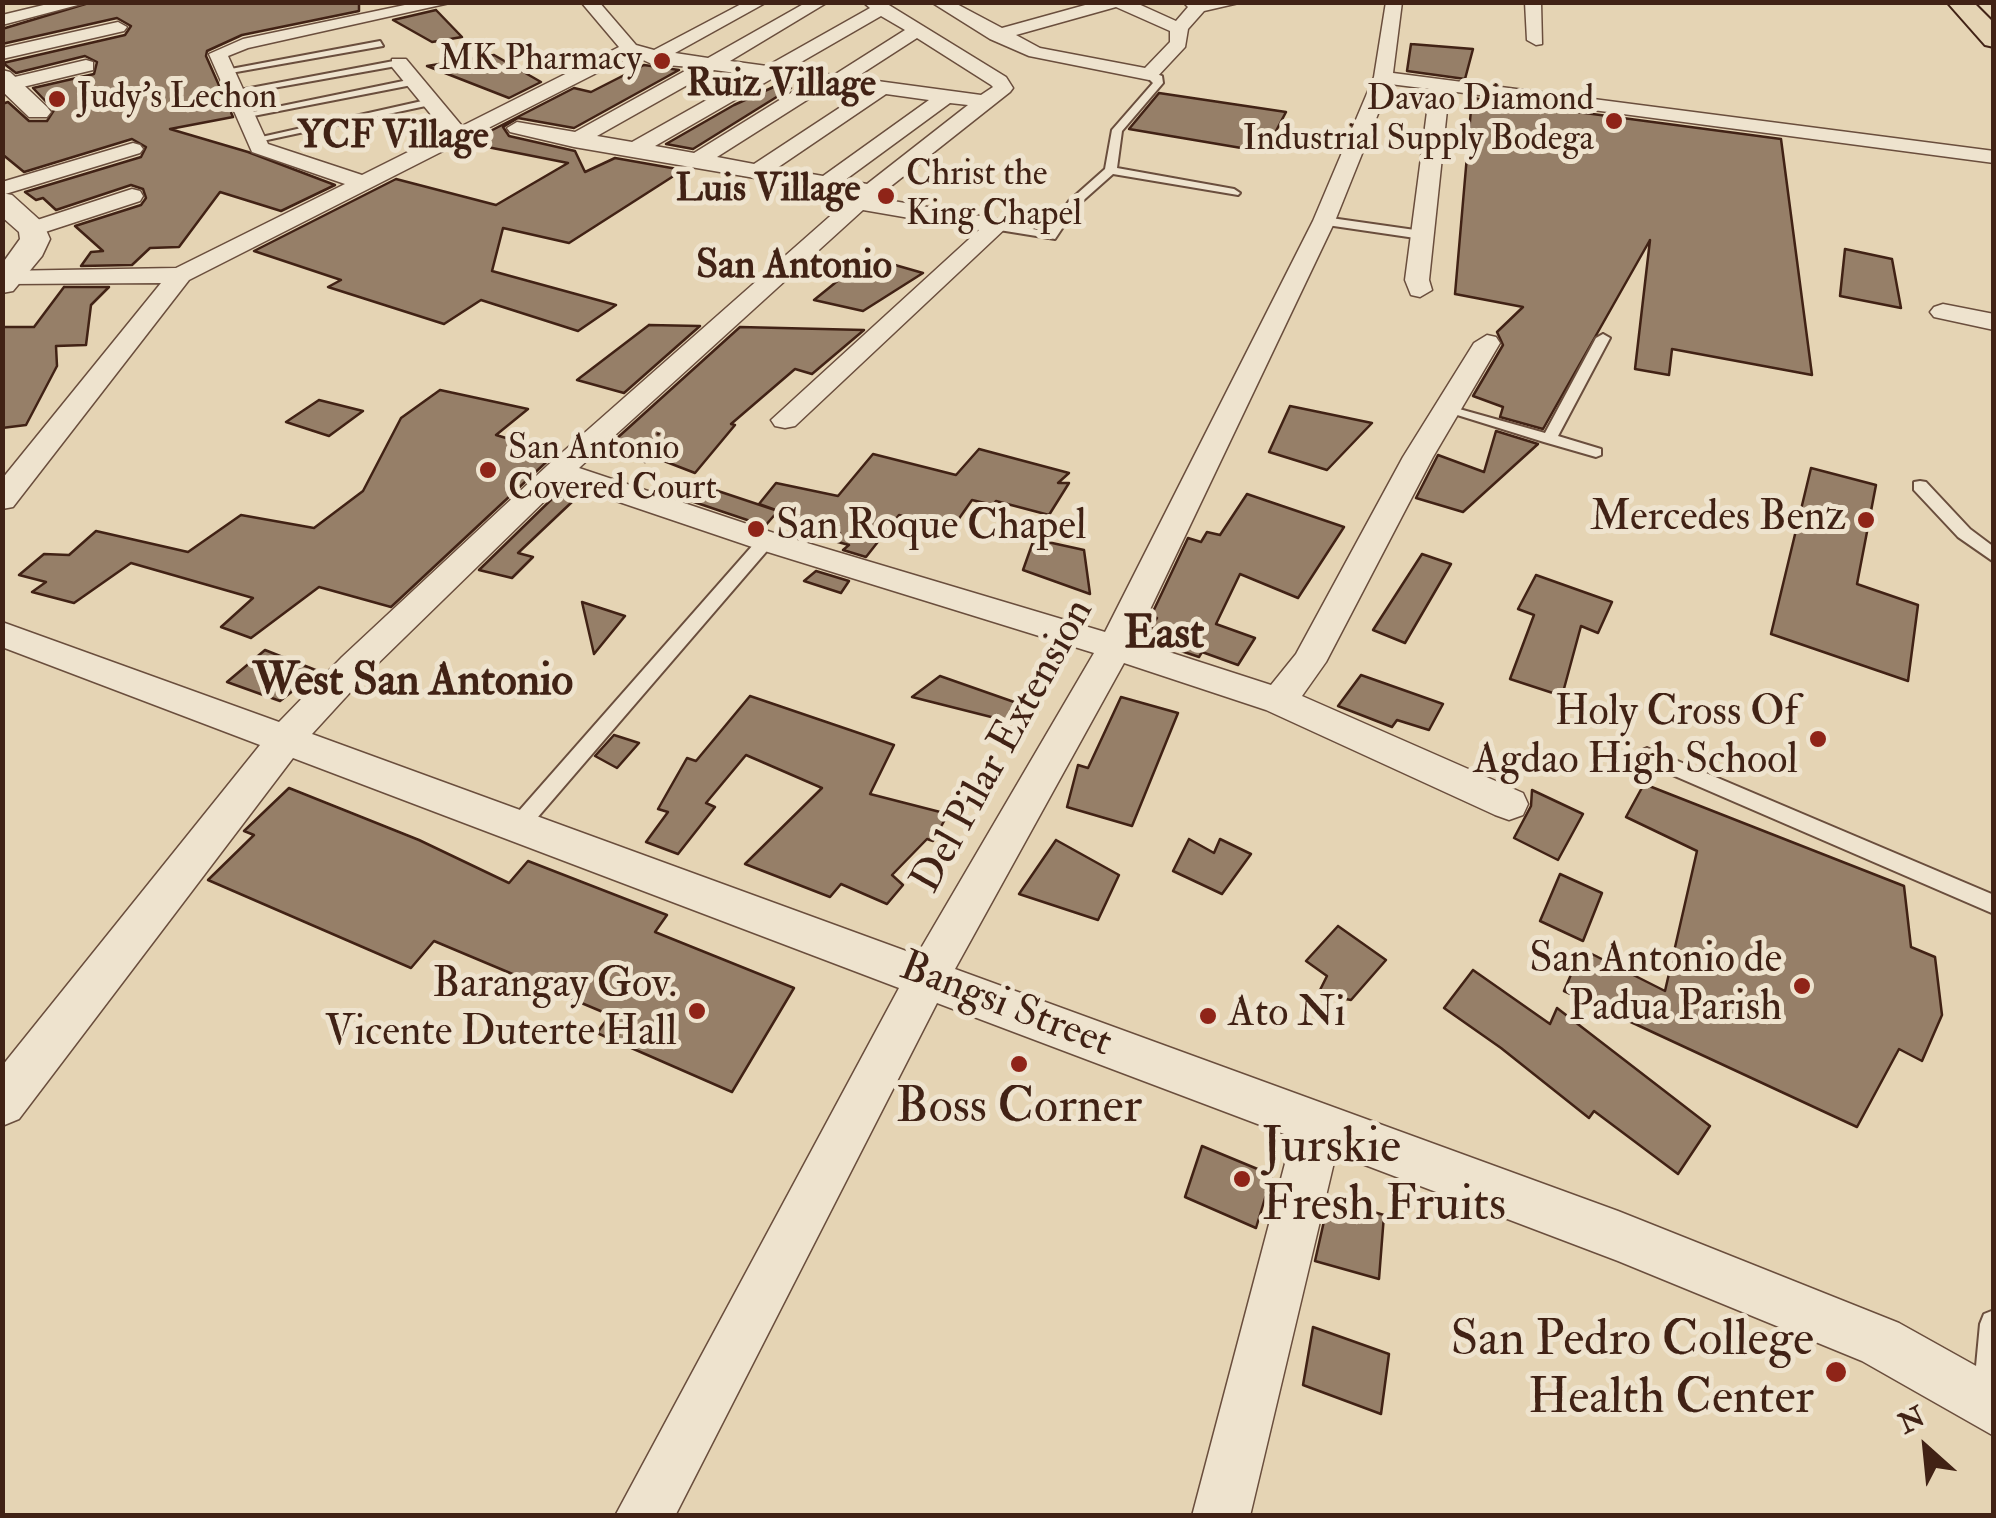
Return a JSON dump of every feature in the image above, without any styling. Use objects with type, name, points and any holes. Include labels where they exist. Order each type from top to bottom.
[{"type":"main road","points":[[1959,2],[1994,39]]},
{"type":"main road","points":[[1977,2],[1994,19]]},
{"type":"street","points":[[2,20],[81,2]]},
{"type":"street","points":[[323,2],[336,25]]},
{"type":"street","points":[[362,182],[274,156],[253,140],[218,54],[446,2]]},
{"type":"street","points":[[590,2],[630,48],[656,56],[986,102]]},
{"type":"street","points":[[759,2],[517,128],[574,141],[761,169],[997,226]]},
{"type":"street","points":[[574,141],[820,2]]},
{"type":"street","points":[[938,2],[1035,52],[1149,74],[1179,43],[1180,28],[1195,4],[1236,2]]},
{"type":"street","points":[[996,35],[1117,2],[1180,28]]},
{"type":"street","name":"Del Pilar Extension","points":[[644,1516],[928,977],[1114,647],[1324,221],[1384,77],[1394,2]]},
{"type":"street","points":[[1533,2],[1536,40]]},
{"type":"street","points":[[633,150],[774,72],[876,6],[916,30],[936,62]]},
{"type":"street","points":[[963,17],[1000,7]]},
{"type":"street","points":[[2,54],[118,26]]},
{"type":"street","points":[[698,160],[916,30]]},
{"type":"street","points":[[1062,58],[1080,37]]},
{"type":"street","points":[[2,500],[180,275],[630,48]]},
{"type":"street","points":[[761,169],[936,62],[987,73],[1016,67],[1035,52]]},
{"type":"street","points":[[400,62],[457,133]]},
{"type":"street","points":[[5,82],[86,66]]},
{"type":"street","points":[[2,1103],[286,739],[354,666],[558,472],[865,197],[1003,88],[987,73]]},
{"type":"street","points":[[1384,77],[1994,157]]},
{"type":"street","points":[[2,122],[38,112],[5,82]]},
{"type":"street","points":[[1420,290],[1416,280],[1440,84]]},
{"type":"street","points":[[827,183],[946,96]]},
{"type":"street","points":[[2,189],[133,149]]},
{"type":"street","points":[[33,228],[132,196]]},
{"type":"street","points":[[2,202],[33,228],[35,239],[6,280]]},
{"type":"street","points":[[785,420],[997,226]]},
{"type":"street","points":[[6,280],[180,275]]},
{"type":"street","points":[[1943,312],[1994,322]]},
{"type":"street","points":[[1279,701],[1309,662],[1446,410],[1488,343]]},
{"type":"street","points":[[558,472],[1279,701],[1509,804]]},
{"type":"street","name":"Bangsi Street","points":[[2,634],[928,977],[1826,1317],[1935,1370],[1991,1407]]},
{"type":"street","points":[[1221,1516],[1319,1125]]},
{"type":"lane","points":[[225,71],[380,44]]},
{"type":"lane","points":[[234,92],[400,62]]},
{"type":"lane","points":[[997,226],[1050,236],[1073,204],[1110,170],[1118,130],[1158,83],[1158,78],[1149,74]]},
{"type":"lane","points":[[243,115],[414,82]]},
{"type":"lane","points":[[253,140],[431,102]]},
{"type":"lane","points":[[1110,170],[1234,194]]},
{"type":"lane","points":[[1324,221],[1422,235]]},
{"type":"lane","points":[[1549,439],[1603,338]]},
{"type":"lane","points":[[1446,410],[1596,452]]},
{"type":"lane","points":[[1920,486],[1964,533],[1994,556]]},
{"type":"lane","points":[[518,826],[766,541]]},
{"type":"lane","points":[[1647,756],[1994,905]]},
{"type":"lane","points":[[1991,1407],[1994,1324]]},
{"type":"building","points":[[92,2],[359,2],[359,11],[242,35],[207,51],[233,117],[170,129],[248,152],[335,185],[281,211],[220,192],[179,247],[150,248],[132,265],[81,266],[91,252],[103,251],[75,226],[141,205],[146,198],[143,189],[131,185],[56,210],[43,198],[36,200],[25,192],[141,157],[146,147],[132,139],[24,172],[2,154],[2,104],[8,102],[29,121],[47,121],[54,110],[33,88],[94,74],[97,62],[85,56],[16,73],[3,63],[125,35],[131,26],[117,18],[2,44],[2,29]]},
{"type":"building","points":[[436,10],[462,37],[432,42],[393,20]]},
{"type":"building","points":[[1411,44],[1473,49],[1465,79],[1407,71]]},
{"type":"building","points":[[494,55],[541,82],[509,98],[427,66]]},
{"type":"building","points":[[644,65],[679,70],[574,128],[518,118],[503,127],[509,136],[575,151],[585,172],[615,158],[683,170],[569,243],[503,228],[492,271],[616,305],[578,331],[481,300],[444,324],[328,287],[341,280],[254,251],[396,179],[496,205],[568,163],[467,143],[574,88],[591,92]]},
{"type":"building","points":[[778,85],[791,88],[693,149],[666,144],[734,105]]},
{"type":"building","points":[[1159,93],[1286,112],[1265,152],[1129,129]]},
{"type":"building","points":[[1472,98],[1781,139],[1812,375],[1672,349],[1669,375],[1635,369],[1650,240],[1543,429],[1500,417],[1503,407],[1473,396],[1503,345],[1497,332],[1523,307],[1455,294]]},
{"type":"building","points":[[1845,249],[1892,259],[1901,308],[1840,296]]},
{"type":"building","points":[[867,257],[923,273],[863,311],[814,300]]},
{"type":"building","points":[[64,287],[109,287],[91,305],[86,345],[56,346],[57,366],[26,425],[2,428],[2,327],[34,327]]},
{"type":"building","points":[[649,325],[700,326],[624,393],[577,380]]},
{"type":"building","points":[[740,327],[864,330],[812,374],[795,369],[731,424],[735,425],[695,473],[651,456],[645,462],[605,449]]},
{"type":"building","points":[[440,390],[528,409],[496,435],[556,453],[391,607],[319,587],[251,638],[221,627],[253,598],[131,563],[74,603],[32,592],[46,582],[19,575],[44,554],[69,555],[96,531],[188,552],[241,515],[314,528],[363,491],[401,418]]},
{"type":"building","points":[[319,400],[363,411],[329,436],[286,422]]},
{"type":"building","points":[[1290,406],[1372,423],[1327,470],[1269,452]]},
{"type":"building","points":[[1496,431],[1538,444],[1463,512],[1416,498],[1438,455],[1484,472]]},
{"type":"building","points":[[979,449],[1069,473],[1058,483],[1069,483],[1049,515],[996,501],[993,505],[972,500],[951,530],[899,515],[866,557],[843,550],[849,545],[834,541],[840,533],[759,504],[776,483],[838,496],[873,454],[956,475]]},
{"type":"building","points":[[1811,468],[1876,485],[1857,584],[1918,605],[1908,681],[1771,634]]},
{"type":"building","points":[[706,487],[778,511],[765,526],[691,501]]},
{"type":"building","points":[[558,493],[573,501],[518,553],[533,557],[512,578],[479,570]]},
{"type":"building","points":[[1247,494],[1344,527],[1298,598],[1240,574],[1216,624],[1255,638],[1238,665],[1145,639],[1157,618],[1151,616],[1188,538],[1201,542],[1207,532],[1220,535]]},
{"type":"building","points":[[1034,539],[1084,550],[1090,594],[1023,570]]},
{"type":"building","points":[[1422,554],[1451,564],[1405,643],[1373,630]]},
{"type":"building","points":[[816,571],[849,581],[841,593],[804,581]]},
{"type":"building","points":[[1536,575],[1612,602],[1598,633],[1581,626],[1562,696],[1510,679],[1534,615],[1518,609]]},
{"type":"building","points":[[582,602],[625,616],[594,654]]},
{"type":"building","points":[[265,650],[318,671],[280,701],[227,682]]},
{"type":"building","points":[[1361,675],[1443,704],[1429,730],[1397,720],[1392,727],[1338,706]]},
{"type":"building","points":[[940,676],[1017,703],[1011,722],[912,697]]},
{"type":"building","points":[[750,696],[894,745],[870,794],[948,814],[933,841],[927,839],[892,875],[903,885],[887,904],[841,884],[830,897],[745,864],[822,788],[746,755],[706,803],[715,807],[678,854],[646,842],[668,812],[658,809],[687,758],[696,761]]},
{"type":"building","points":[[1121,697],[1178,713],[1132,826],[1067,807],[1078,765],[1088,768]]},
{"type":"building","points":[[614,735],[639,743],[617,768],[595,756]]},
{"type":"building","name":"San Antonio de Padua Parish","points":[[1644,784],[1904,886],[1911,947],[1935,957],[1942,1015],[1922,1061],[1899,1049],[1857,1127],[1564,991],[1582,949],[1665,991],[1697,851],[1626,817]]},
{"type":"building","points":[[289,788],[419,840],[509,883],[528,861],[667,915],[655,932],[794,988],[732,1092],[597,1033],[610,1015],[434,941],[411,968],[208,880],[254,835],[244,831]]},
{"type":"building","points":[[1532,790],[1583,814],[1558,860],[1514,838],[1531,806]]},
{"type":"building","points":[[1189,839],[1214,853],[1220,839],[1251,854],[1222,894],[1173,871]]},
{"type":"building","points":[[1056,840],[1119,875],[1098,920],[1019,894]]},
{"type":"building","points":[[1560,874],[1602,893],[1583,941],[1540,921]]},
{"type":"building","points":[[1338,926],[1386,960],[1351,1000],[1318,994],[1327,976],[1306,961]]},
{"type":"building","points":[[1473,970],[1550,1024],[1557,1008],[1710,1126],[1678,1174],[1594,1111],[1589,1118],[1444,1008]]},
{"type":"building","points":[[1202,1146],[1272,1175],[1256,1228],[1185,1197]]},
{"type":"building","points":[[1329,1199],[1384,1215],[1379,1279],[1315,1261]]},
{"type":"building","points":[[1313,1327],[1389,1354],[1381,1414],[1303,1385]]},
{"type":"place","name":"MK Pharmacy","points":[[662,61]]},
{"type":"place","name":"Judy's Lechon","points":[[57,99]]},
{"type":"place","name":"Davao Diamond Industrial Supply Bodega","points":[[1614,121]]},
{"type":"place","name":"Christ the King Chapel","points":[[886,196]]},
{"type":"place","name":"San Antonio Covered Court","points":[[488,470]]},
{"type":"place","name":"Mercedes Benz","points":[[1866,520]]},
{"type":"place","name":"San Roque Chapel","points":[[756,529]]},
{"type":"place","name":"Holy Cross Of Agdao High School","points":[[1818,739]]},
{"type":"place","name":"San Antonio de Padua Parish","points":[[1802,986]]},
{"type":"place","name":"Barangay Gov. Vicente Duterte Hall","points":[[697,1011]]},
{"type":"place","name":"Ato Ni","points":[[1208,1016]]},
{"type":"place","name":"Boss Corner","points":[[1019,1064]]},
{"type":"place","name":"Jurskie Fresh Fruits","points":[[1242,1179]]},
{"type":"place","name":"San Pedro College Health Center","points":[[1836,1372]]},
{"type":"district","name":"Ruiz Village","points":[[781,87]]},
{"type":"district","name":"YCF Village","points":[[393,139]]},
{"type":"district","name":"Luis Village","points":[[768,192]]},
{"type":"district","name":"San Antonio","points":[[794,268]]},
{"type":"district","name":"East","points":[[1164,637]]},
{"type":"district","name":"West San Antonio","points":[[413,684]]}]
